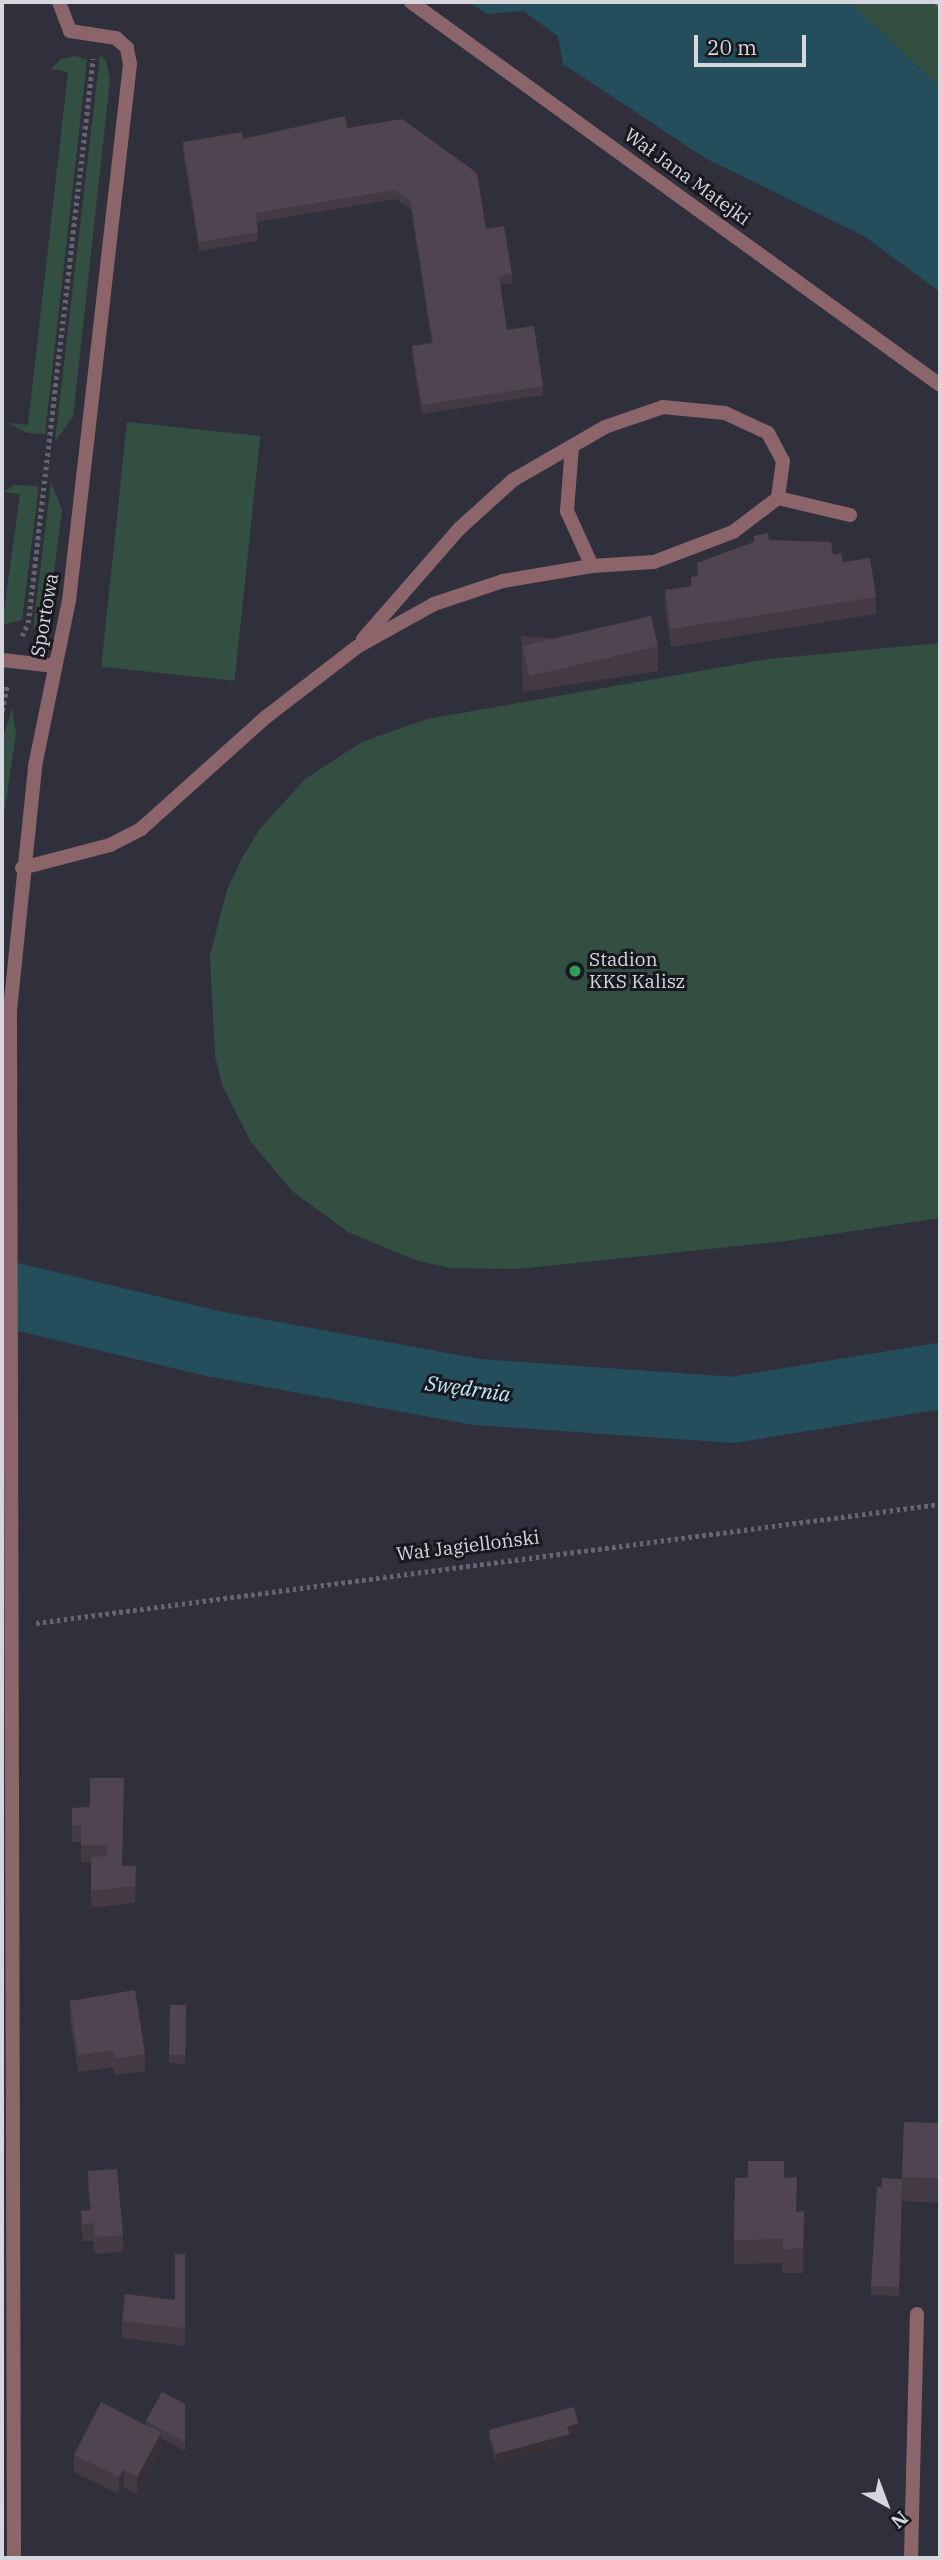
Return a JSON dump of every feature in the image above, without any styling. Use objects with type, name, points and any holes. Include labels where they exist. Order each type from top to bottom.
[{"type":"street","points":[[59,2],[70,31],[99,36]]},
{"type":"street","name":"Wał Jana Matejki","points":[[411,2],[940,385]]},
{"type":"street","name":"Sportowa","points":[[6,1627],[10,1390],[10,1010],[22,868],[35,766],[69,601],[130,64],[127,48],[116,38],[99,36]]},
{"type":"street","points":[[22,868],[110,845],[141,829],[266,717],[357,647],[434,604],[503,581],[592,566],[654,562],[733,532],[778,498],[783,461],[768,433],[725,413],[663,407],[605,427],[513,480],[458,529],[357,647]]},
{"type":"street","points":[[572,446],[567,511],[592,566]]},
{"type":"street","points":[[778,498],[850,515]]},
{"type":"street","points":[[6,660],[55,666]]},
{"type":"street","points":[[6,1627],[15,2558]]},
{"type":"street","points":[[911,2558],[917,2314]]},
{"type":"path","points":[[936,2],[940,5]]},
{"type":"path","points":[[2,711],[6,660],[28,623],[92,63],[99,36]]},
{"type":"path","name":"Wał Jagielloński","points":[[6,1627],[940,1504]]},
{"type":"green space","points":[[849,2],[940,2],[940,87]]},
{"type":"green space","points":[[100,55],[106,61],[110,80],[73,417],[55,441]]},
{"type":"green space","points":[[75,56],[87,60],[45,434],[27,433],[9,423],[28,425],[68,72],[51,69],[61,59]]},
{"type":"green space","points":[[127,422],[260,436],[235,681],[101,667]]},
{"type":"green space","points":[[51,482],[62,510],[49,610],[33,630]]},
{"type":"green space","points":[[14,485],[37,486],[38,493],[22,620],[2,625],[20,494],[4,492]]},
{"type":"green space","name":"Stadion KKS Kalisz","points":[[940,643],[940,1218],[786,1241],[518,1269],[451,1268],[415,1260],[348,1232],[292,1191],[251,1142],[223,1087],[215,1056],[210,955],[227,890],[241,860],[259,830],[305,779],[362,742],[427,719],[768,659]]},
{"type":"green space","points":[[12,708],[16,734],[2,826],[2,741]]},
{"type":"water","points":[[468,2],[849,2],[940,87],[940,292],[864,236],[705,158],[563,64],[558,36],[523,11],[488,14]]},
{"type":"building","points":[[345,116],[347,128],[402,119],[477,173],[486,229],[504,226],[512,274],[499,276],[507,330],[534,326],[543,386],[422,405],[412,346],[433,343],[411,202],[396,190],[255,213],[258,232],[199,242],[183,142],[242,132],[243,139]]},
{"type":"building","points":[[768,533],[769,540],[831,542],[833,555],[841,553],[843,562],[870,558],[876,597],[671,629],[665,590],[692,586],[691,577],[699,576],[697,563],[754,542],[754,536]]},
{"type":"building","points":[[651,616],[658,646],[529,676],[522,646]]},
{"type":"building","points":[[90,1778],[124,1778],[122,1866],[136,1866],[135,1886],[91,1891],[91,1857],[107,1856],[107,1845],[81,1845],[81,1825],[72,1825],[72,1808],[90,1807]]},
{"type":"building","points":[[135,1990],[145,2054],[115,2058],[113,2050],[78,2055],[70,2001]]},
{"type":"building","points":[[170,2005],[186,2005],[185,2055],[169,2055]]},
{"type":"building","points":[[904,2122],[940,2123],[938,2178],[902,2177]]},
{"type":"building","points":[[748,2161],[784,2161],[784,2178],[797,2177],[796,2212],[804,2211],[803,2248],[782,2249],[783,2239],[734,2240],[735,2178],[748,2178]]},
{"type":"building","points":[[117,2169],[123,2235],[95,2237],[93,2223],[83,2224],[81,2211],[91,2210],[88,2171]]},
{"type":"building","points":[[882,2178],[902,2179],[899,2287],[871,2286],[877,2187],[882,2187]]},
{"type":"building","points":[[175,2254],[185,2254],[185,2328],[122,2321],[125,2294],[175,2300]]},
{"type":"building","points":[[162,2392],[185,2404],[185,2442],[146,2421]]},
{"type":"building","points":[[101,2402],[161,2433],[137,2477],[124,2470],[119,2477],[74,2455]]},
{"type":"building","points":[[574,2407],[578,2423],[567,2427],[570,2434],[496,2454],[489,2430]]},
{"type":"waterway","name":"Swędrnia","points":[[2,1293],[215,1344],[477,1392],[732,1410],[940,1376]]},
{"type":"place","name":"Stadion KKS Kalisz","points":[[575,971]]}]
